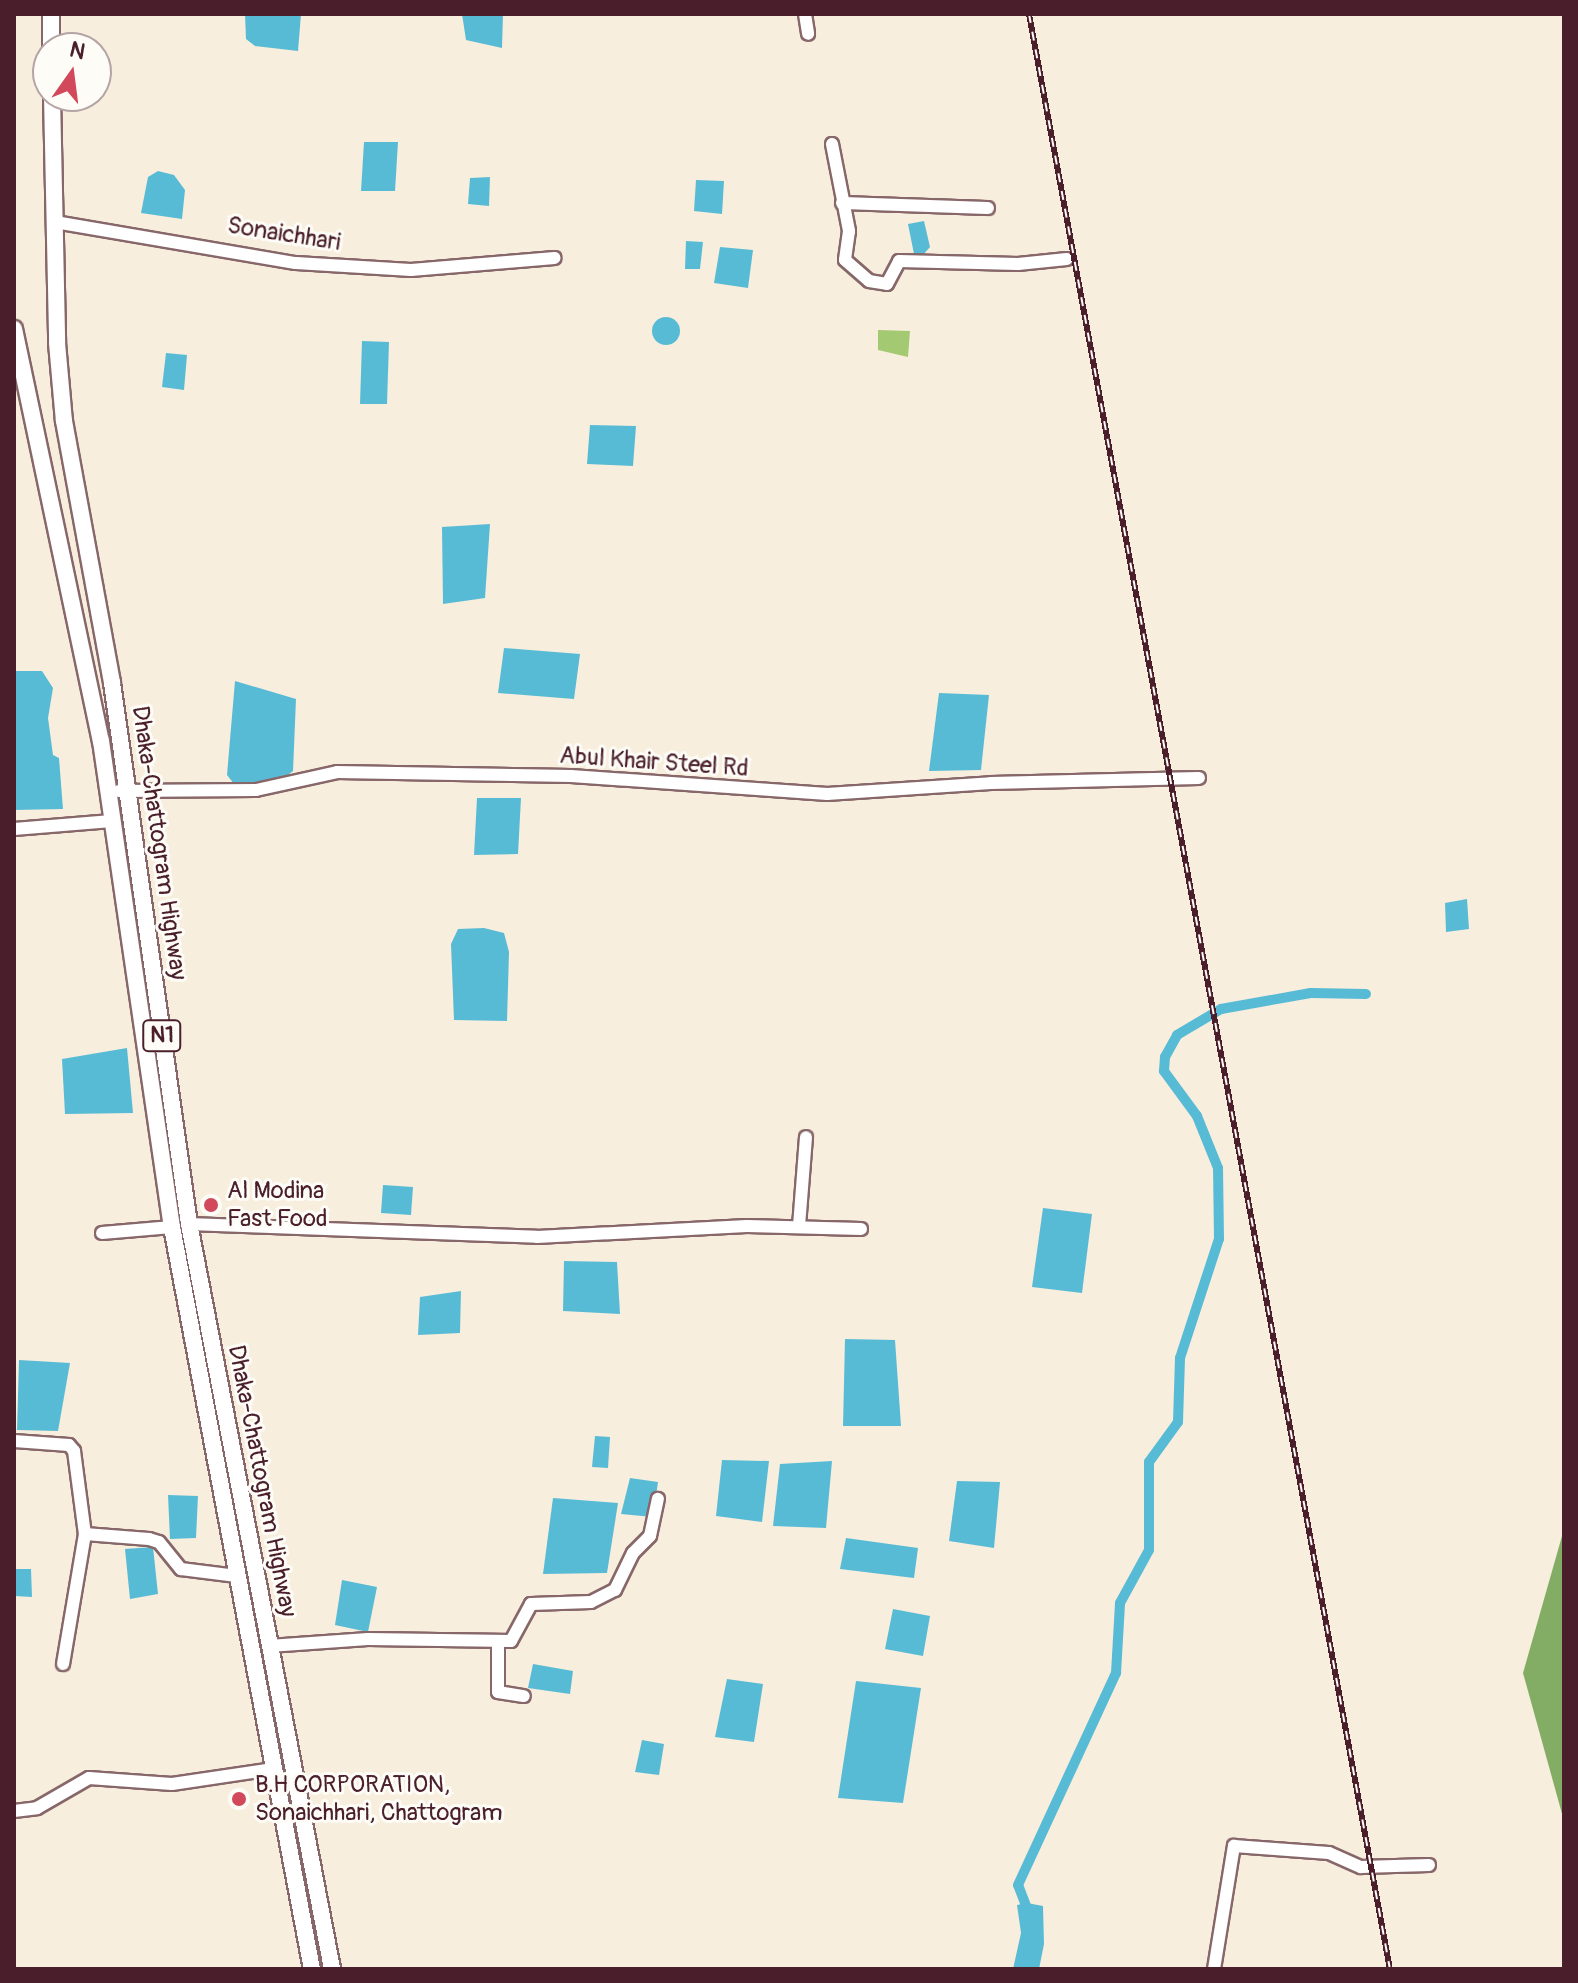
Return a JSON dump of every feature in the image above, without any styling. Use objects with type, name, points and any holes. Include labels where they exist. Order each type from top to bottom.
[{"type":"highway","name":"Dhaka-Chattogram Highway","points":[[52,112],[64,421],[108,663],[189,1224],[332,1969]]},
{"type":"highway","name":"Dhaka-Chattogram Highway","points":[[14,329],[16,350],[86,668],[108,793],[172,1227],[312,1969]]},
{"type":"highway","points":[[86,668],[108,663]]},
{"type":"street","points":[[805,14],[808,34]]},
{"type":"street","points":[[832,144],[849,231],[845,260],[869,281],[887,284],[899,261],[1018,264],[1067,259]]},
{"type":"street","points":[[842,203],[988,208]]},
{"type":"street","name":"Sonaichhari","points":[[55,222],[296,263],[411,270],[555,258]]},
{"type":"street","name":"Abul Khair Steel Rd","points":[[108,793],[126,790],[256,790],[337,772],[571,776],[827,794],[991,783],[1199,778]]},
{"type":"street","points":[[14,829],[112,821]]},
{"type":"street","points":[[799,1226],[806,1137]]},
{"type":"street","points":[[189,1224],[537,1237],[799,1226],[861,1229]]},
{"type":"street","points":[[102,1233],[172,1227]]},
{"type":"street","points":[[14,1441],[69,1445],[74,1451],[85,1534],[63,1664]]},
{"type":"street","points":[[269,1646],[398,1639],[498,1643],[515,1637],[531,1604],[591,1602],[615,1590],[633,1553],[650,1536],[658,1499]]},
{"type":"street","points":[[85,1534],[149,1539],[159,1542],[181,1569],[237,1576]]},
{"type":"street","points":[[498,1643],[498,1692],[524,1696]]},
{"type":"street","points":[[14,1811],[37,1808],[89,1778],[172,1784],[272,1769]]},
{"type":"street","points":[[1214,1969],[1234,1846],[1329,1853],[1378,1869],[1429,1865]]},
{"type":"green space","points":[[878,330],[910,331],[908,357],[878,350]]},
{"type":"green space","points":[[1564,1529],[1564,1821],[1523,1673]]},
{"type":"water","points":[[245,14],[301,14],[298,51],[255,46],[246,39]]},
{"type":"water","points":[[462,14],[503,14],[502,48],[466,40]]},
{"type":"water","points":[[364,142],[398,142],[395,191],[361,191]]},
{"type":"water","points":[[158,171],[174,175],[185,190],[182,219],[141,213],[148,177]]},
{"type":"water","points":[[490,177],[489,206],[468,204],[470,178]]},
{"type":"water","points":[[696,180],[724,181],[722,214],[694,211]]},
{"type":"water","points":[[924,221],[930,247],[922,256],[914,254],[908,224]]},
{"type":"water","points":[[686,241],[703,242],[700,269],[685,269]]},
{"type":"water","points":[[720,247],[753,250],[748,288],[714,283]]},
{"type":"water","points":[[666,317],[676,321],[680,331],[676,341],[666,345],[656,341],[652,331],[656,321]]},
{"type":"water","points":[[362,341],[389,342],[387,404],[360,404]]},
{"type":"water","points":[[166,353],[187,355],[184,390],[162,387]]},
{"type":"water","points":[[590,425],[636,426],[633,466],[587,464]]},
{"type":"water","points":[[490,524],[485,598],[443,604],[442,527]]},
{"type":"water","points":[[504,648],[580,654],[574,699],[498,693]]},
{"type":"water","points":[[14,671],[42,671],[53,688],[48,718],[53,755],[59,758],[63,809],[14,810]]},
{"type":"water","points":[[235,681],[296,699],[293,771],[279,782],[234,784],[227,775]]},
{"type":"water","points":[[939,693],[989,695],[981,770],[929,771]]},
{"type":"water","points":[[477,798],[521,798],[518,854],[474,855]]},
{"type":"water","points":[[1467,899],[1469,929],[1446,932],[1445,903]]},
{"type":"water","points":[[484,928],[504,933],[509,952],[507,1021],[454,1020],[451,944],[458,929]]},
{"type":"water","points":[[127,1048],[133,1113],[65,1114],[62,1059]]},
{"type":"water","points":[[383,1185],[413,1187],[411,1215],[381,1213]]},
{"type":"water","points":[[1043,1208],[1092,1214],[1082,1293],[1032,1287]]},
{"type":"water","points":[[564,1261],[617,1262],[620,1314],[563,1311]]},
{"type":"water","points":[[461,1291],[460,1333],[418,1335],[420,1297]]},
{"type":"water","points":[[845,1339],[895,1340],[901,1426],[843,1426]]},
{"type":"water","points":[[19,1360],[70,1363],[58,1431],[17,1430]]},
{"type":"water","points":[[595,1436],[610,1437],[608,1468],[592,1467]]},
{"type":"water","points":[[722,1460],[769,1461],[762,1522],[716,1516]]},
{"type":"water","points":[[832,1461],[826,1528],[773,1526],[780,1464]]},
{"type":"water","points":[[630,1478],[658,1482],[653,1517],[621,1514]]},
{"type":"water","points":[[957,1481],[1000,1482],[994,1548],[949,1541]]},
{"type":"water","points":[[168,1495],[198,1496],[196,1538],[170,1539]]},
{"type":"water","points":[[553,1498],[618,1503],[607,1573],[543,1574]]},
{"type":"water","points":[[846,1538],[918,1548],[914,1578],[840,1569]]},
{"type":"water","points":[[153,1547],[158,1594],[130,1599],[125,1549]]},
{"type":"water","points":[[14,1569],[31,1569],[32,1597],[14,1596]]},
{"type":"water","points":[[342,1580],[377,1587],[368,1632],[335,1625]]},
{"type":"water","points":[[893,1609],[930,1616],[923,1656],[885,1649]]},
{"type":"water","points":[[533,1664],[573,1671],[570,1694],[528,1688]]},
{"type":"water","points":[[727,1679],[763,1684],[754,1742],[715,1737]]},
{"type":"water","points":[[856,1681],[921,1688],[903,1803],[838,1798]]},
{"type":"water","points":[[642,1740],[664,1744],[659,1775],[635,1772]]},
{"type":"water","points":[[1017,1905],[1043,1906],[1044,1944],[1039,1969],[1013,1969],[1021,1933]]},
{"type":"waterway","points":[[1030,1916],[1018,1885],[1116,1673],[1120,1603],[1149,1550],[1149,1462],[1178,1422],[1180,1358],[1219,1239],[1218,1168],[1197,1116],[1164,1071],[1165,1057],[1177,1035],[1221,1009],[1311,993],[1366,994]]},
{"type":"railway","points":[[1029,14],[1390,1969]]},
{"type":"place","name":"Al Modina Fast Food","points":[[211,1205]]},
{"type":"place","name":"B.H CORPORATION, Sonaichhari, Chattogram","points":[[239,1799]]}]
